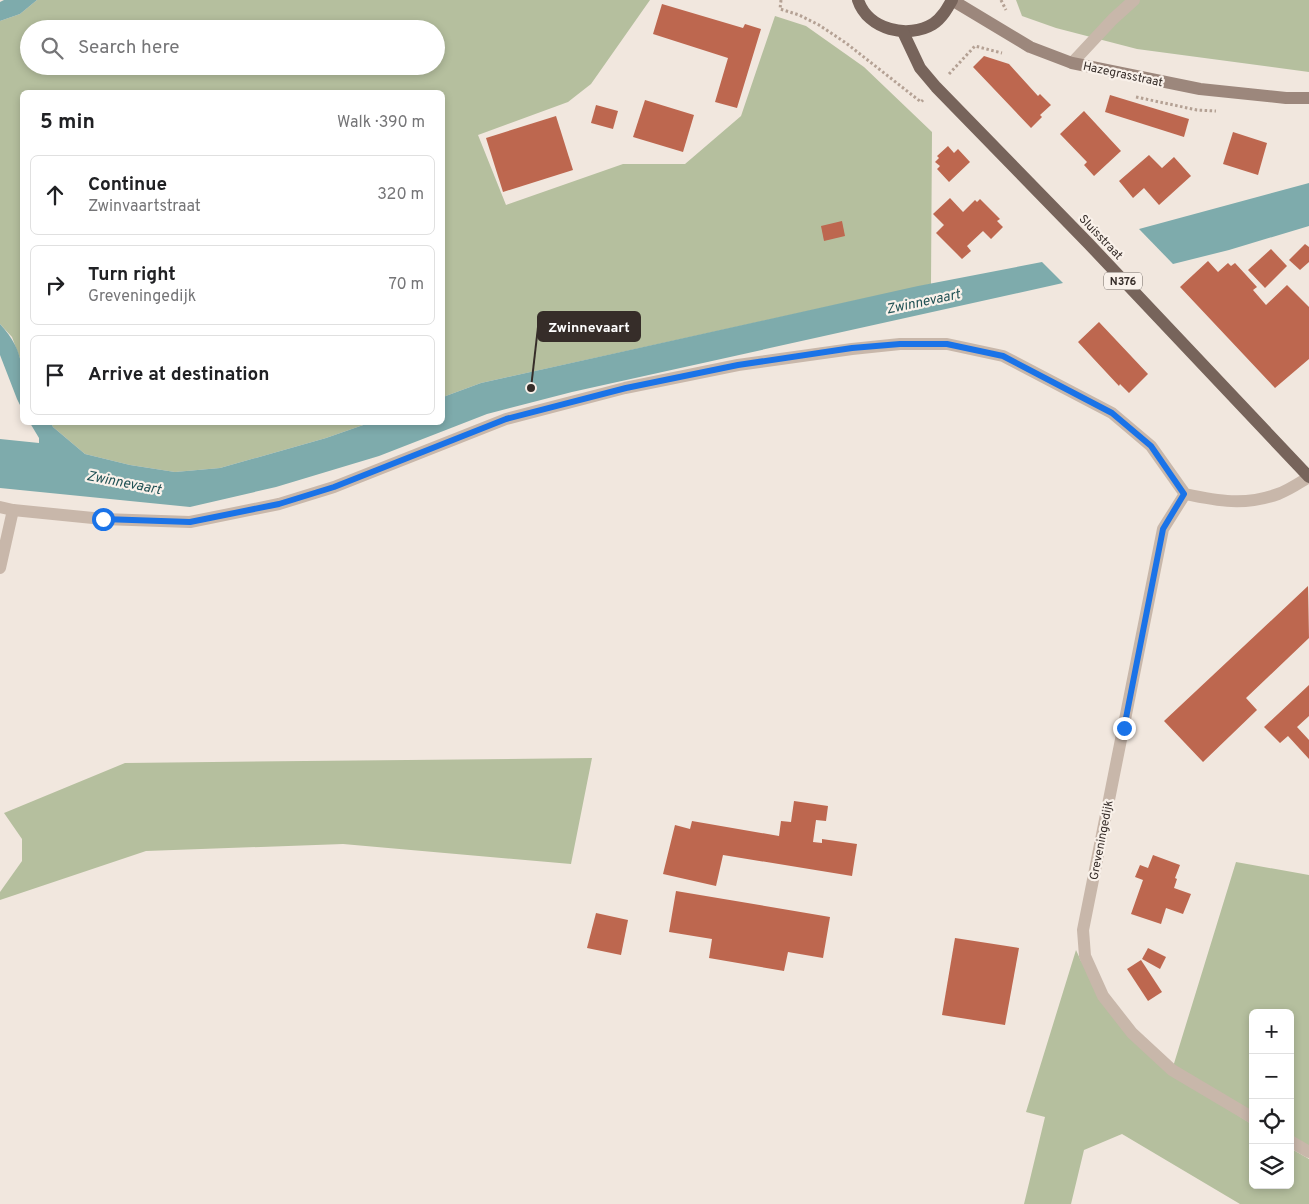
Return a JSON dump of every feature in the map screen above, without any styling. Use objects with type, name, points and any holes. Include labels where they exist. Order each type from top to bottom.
[{"type":"main road","points":[[858,0],[871,19],[887,29],[903,32],[920,30],[933,24],[943,15],[952,0]]},
{"type":"main road","name":"Sluisstraat","points":[[903,32],[920,68],[936,87],[1088,243],[1309,477]]},
{"type":"street","name":"Hazegrasstraat","points":[[952,0],[1030,47],[1072,63],[1200,89],[1286,98],[1309,98]]},
{"type":"street","points":[[1072,63],[1113,19],[1134,0]]},
{"type":"street","points":[[0,507],[103,519],[190,522],[279,504],[334,487],[506,419],[626,388],[738,365],[852,348],[900,344],[947,344],[1003,356],[1112,413],[1151,446],[1184,494],[1217,501],[1249,502],[1279,494],[1309,477]]},
{"type":"street","name":"Greveningedijk","points":[[1184,494],[1163,529],[1083,930],[1085,956],[1103,996],[1132,1033],[1172,1070],[1249,1116]]},
{"type":"street","points":[[0,568],[13,510]]},
{"type":"street","points":[[1294,1143],[1309,1152]]},
{"type":"path","points":[[782,0],[780,10],[804,17],[819,25],[846,43],[921,102],[975,46],[1005,54]]},
{"type":"green space","points":[[37,0],[650,0],[591,84],[568,102],[478,135],[506,205],[623,164],[685,164],[741,116],[775,16],[806,26],[864,67],[932,132],[931,284],[481,383],[445,396],[445,90],[20,90],[20,359],[12,337],[0,324],[0,21],[20,14]]},
{"type":"green space","points":[[1016,0],[1309,0],[1309,72],[1137,49],[1056,28],[1022,16]]},
{"type":"green space","points":[[52,425],[363,425],[326,438],[220,468],[175,472],[130,465],[85,454]]},
{"type":"green space","points":[[592,758],[571,864],[343,844],[146,851],[0,900],[0,892],[22,861],[22,839],[4,813],[125,763]]},
{"type":"green space","points":[[1236,862],[1309,875],[1309,1147],[1294,1139],[1294,1009],[1249,1009],[1249,1113],[1172,1070]]},
{"type":"green space","points":[[1076,950],[1081,961],[1170,1072],[1249,1122],[1249,1189],[1294,1189],[1294,1150],[1309,1159],[1309,1204],[1240,1204],[1122,1134],[1084,1150],[1071,1204],[1024,1204],[1045,1117],[1026,1112]]},
{"type":"water","points":[[4,0],[37,0],[20,14],[0,21],[0,2]]},
{"type":"water","points":[[1309,183],[1309,226],[1229,250],[1173,264],[1139,229]]},
{"type":"water","name":"Zwinnevaart","points":[[1042,262],[1063,283],[572,392],[487,414],[379,456],[276,487],[190,507],[0,488],[0,439],[39,443],[39,438],[31,425],[52,425],[85,454],[130,465],[175,472],[220,468],[326,438],[363,425],[445,425],[445,396],[481,383],[918,286]]},
{"type":"water","points":[[0,324],[15,344],[19,354],[20,405],[17,399],[0,355]]},
{"type":"building","points":[[662,4],[743,28],[745,24],[761,29],[737,108],[715,102],[728,58],[653,34]]},
{"type":"building","points":[[984,56],[1009,64],[1038,96],[1040,94],[1051,105],[1040,115],[1042,117],[1031,128],[973,67]]},
{"type":"building","points":[[1110,95],[1189,119],[1184,137],[1105,112]]},
{"type":"building","points":[[645,100],[694,115],[683,152],[633,137]]},
{"type":"building","points":[[596,105],[618,111],[613,129],[591,123]]},
{"type":"building","points":[[1084,111],[1121,151],[1094,176],[1084,165],[1087,162],[1060,134]]},
{"type":"building","points":[[556,116],[573,170],[503,192],[486,138]]},
{"type":"building","points":[[1233,132],[1267,143],[1258,175],[1223,164]]},
{"type":"building","points":[[948,146],[954,153],[958,149],[970,162],[949,182],[937,169],[940,166],[935,162],[939,158],[937,156]]},
{"type":"building","points":[[1149,155],[1162,168],[1174,157],[1191,176],[1159,205],[1144,188],[1133,198],[1119,181]]},
{"type":"building","points":[[950,198],[963,212],[975,200],[977,202],[980,199],[1000,219],[997,221],[1003,227],[991,239],[983,231],[967,246],[971,251],[962,259],[936,233],[944,225],[933,214]]},
{"type":"building","points":[[842,221],[845,236],[824,241],[821,226]]},
{"type":"building","points":[[1305,244],[1309,247],[1309,262],[1300,270],[1289,260]]},
{"type":"building","points":[[1271,249],[1287,266],[1265,288],[1248,270]]},
{"type":"building","points":[[1208,261],[1218,272],[1228,263],[1231,266],[1235,263],[1257,287],[1253,290],[1266,305],[1287,285],[1309,307],[1309,359],[1275,388],[1180,287]]},
{"type":"building","points":[[1099,322],[1148,374],[1129,393],[1120,384],[1119,386],[1078,342]]},
{"type":"building","points":[[1308,586],[1309,638],[1246,698],[1257,710],[1203,762],[1164,721]]},
{"type":"building","points":[[1309,685],[1309,716],[1297,727],[1309,740],[1309,759],[1288,736],[1280,743],[1264,727]]},
{"type":"building","points":[[794,801],[828,806],[826,821],[816,820],[813,842],[822,843],[822,839],[857,844],[852,876],[723,855],[716,886],[663,874],[675,825],[690,829],[692,821],[779,836],[781,821],[791,822]]},
{"type":"building","points":[[1153,855],[1180,865],[1175,878],[1177,879],[1174,888],[1191,894],[1183,914],[1166,908],[1161,924],[1131,914],[1143,880],[1135,877],[1140,865],[1148,868]]},
{"type":"building","points":[[676,891],[830,917],[823,958],[788,952],[784,971],[709,958],[712,939],[669,932]]},
{"type":"building","points":[[596,913],[628,920],[621,955],[587,948]]},
{"type":"building","points":[[955,938],[1019,948],[1005,1025],[942,1015]]},
{"type":"building","points":[[1148,948],[1166,957],[1160,969],[1142,959]]},
{"type":"building","points":[[1141,960],[1162,992],[1148,1001],[1127,969]]},
{"type":"place","name":"Zwinnevaart","points":[[531,388]]},
{"type":"route","points":[[103,519],[190,522],[279,504],[334,487],[506,419],[626,388],[738,365],[852,348],[900,344],[947,344],[1003,356],[1112,413],[1151,446],[1184,494],[1163,529],[1124,728]]}]
